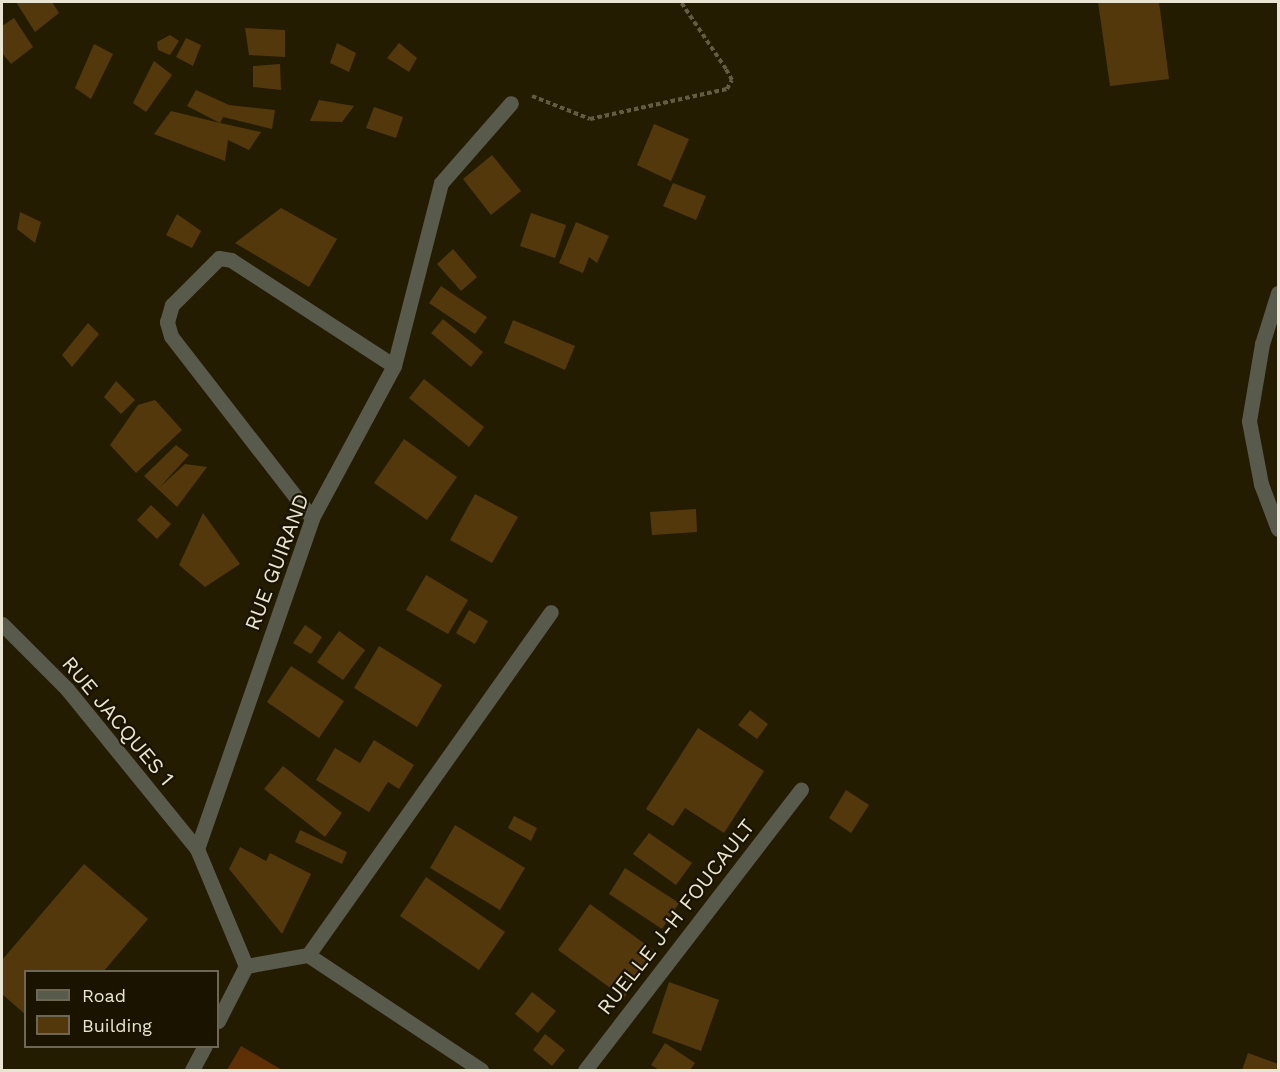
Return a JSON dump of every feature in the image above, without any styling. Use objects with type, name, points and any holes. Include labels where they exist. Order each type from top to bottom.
[{"type":"street","name":"RUE GUIRAND","points":[[197,849],[312,518],[394,366],[441,183],[511,103]]},
{"type":"street","points":[[312,518],[171,336],[167,322],[172,305],[219,258],[231,260],[394,366]]},
{"type":"street","points":[[1278,293],[1262,344],[1249,422],[1261,483],[1278,529]]},
{"type":"street","points":[[308,956],[551,612]]},
{"type":"street","name":"RUE JACQUES 1","points":[[2,624],[67,689],[197,849]]},
{"type":"street","name":"RUELLE J-H FOUCAULT","points":[[585,1071],[801,790]]},
{"type":"street","points":[[197,849],[246,966],[219,1019]]},
{"type":"street","points":[[246,966],[308,956],[481,1071]]},
{"type":"street","points":[[192,1071],[204,1048]]},
{"type":"path","points":[[511,103],[524,95],[538,96],[574,117],[590,119],[727,89],[732,80],[681,2]]},
{"type":"shaded area","points":[[241,1046],[282,1070],[227,1070]]},
{"type":"building","points":[[16,2],[52,2],[59,13],[35,32]]},
{"type":"building","points":[[1098,2],[1159,2],[1169,79],[1110,86]]},
{"type":"building","points":[[14,18],[33,47],[11,64],[2,53],[2,26]]},
{"type":"building","points":[[245,28],[285,30],[285,57],[249,55]]},
{"type":"building","points":[[170,35],[179,41],[170,55],[158,50],[157,42]]},
{"type":"building","points":[[186,38],[201,45],[193,66],[176,57]]},
{"type":"building","points":[[337,43],[356,53],[349,72],[330,63]]},
{"type":"building","points":[[399,43],[417,58],[409,72],[387,58]]},
{"type":"building","points":[[94,44],[113,54],[91,99],[75,88]]},
{"type":"building","points":[[154,61],[172,75],[146,112],[133,103]]},
{"type":"building","points":[[280,64],[281,90],[253,87],[253,66]]},
{"type":"building","points":[[196,90],[229,105],[275,110],[272,129],[223,117],[220,123],[187,106]]},
{"type":"building","points":[[319,100],[354,106],[342,122],[310,121]]},
{"type":"building","points":[[374,107],[403,117],[396,138],[366,128]]},
{"type":"building","points":[[171,111],[261,132],[249,150],[228,140],[225,161],[154,134]]},
{"type":"building","points":[[654,124],[689,139],[671,181],[637,165]]},
{"type":"building","points":[[492,155],[521,191],[491,215],[463,179]]},
{"type":"building","points":[[673,183],[706,196],[696,220],[663,206]]},
{"type":"building","points":[[281,208],[337,239],[309,287],[235,243]]},
{"type":"building","points":[[20,212],[41,222],[35,243],[17,229]]},
{"type":"building","points":[[531,213],[566,225],[555,258],[520,246]]},
{"type":"building","points":[[177,214],[201,231],[192,248],[166,235]]},
{"type":"building","points":[[576,222],[609,236],[597,263],[589,257],[583,273],[559,263]]},
{"type":"building","points":[[453,249],[477,277],[461,291],[437,264]]},
{"type":"building","points":[[441,286],[487,317],[475,334],[429,303]]},
{"type":"building","points":[[443,319],[483,352],[471,367],[431,333]]},
{"type":"building","points":[[513,320],[575,346],[565,370],[504,343]]},
{"type":"building","points":[[88,323],[99,334],[72,367],[62,355]]},
{"type":"building","points":[[424,379],[484,427],[469,447],[409,398]]},
{"type":"building","points":[[116,381],[135,400],[121,414],[104,397]]},
{"type":"building","points":[[155,400],[182,430],[136,473],[110,445],[138,405]]},
{"type":"building","points":[[404,439],[457,477],[427,520],[374,483]]},
{"type":"building","points":[[176,445],[189,455],[160,487],[185,464],[207,467],[177,507],[144,476]]},
{"type":"building","points":[[475,494],[518,517],[492,563],[450,540]]},
{"type":"building","points":[[151,505],[171,524],[157,539],[137,520]]},
{"type":"building","points":[[696,509],[697,532],[652,535],[650,512]]},
{"type":"building","points":[[203,513],[240,564],[205,587],[179,565]]},
{"type":"building","points":[[426,575],[468,600],[448,634],[406,610]]},
{"type":"building","points":[[469,610],[488,621],[475,644],[456,633]]},
{"type":"building","points":[[305,625],[322,637],[311,654],[293,643]]},
{"type":"building","points":[[339,631],[365,650],[343,680],[317,662]]},
{"type":"building","points":[[379,646],[442,685],[417,727],[354,688]]},
{"type":"building","points":[[291,666],[344,701],[319,738],[267,702]]},
{"type":"building","points":[[750,710],[768,724],[757,739],[738,725]]},
{"type":"building","points":[[698,728],[764,771],[724,833],[685,808],[673,826],[646,809]]},
{"type":"building","points":[[374,740],[414,765],[399,789],[388,782],[369,812],[316,780],[335,748],[360,763]]},
{"type":"building","points":[[283,766],[342,813],[325,837],[264,789]]},
{"type":"building","points":[[846,790],[869,805],[851,833],[829,818]]},
{"type":"building","points":[[514,816],[537,828],[531,841],[508,828]]},
{"type":"building","points":[[455,825],[525,868],[500,910],[430,868]]},
{"type":"building","points":[[300,830],[347,852],[342,864],[295,842]]},
{"type":"building","points":[[649,833],[692,863],[676,885],[633,854]]},
{"type":"building","points":[[240,847],[266,861],[270,853],[311,874],[282,934],[229,869]]},
{"type":"building","points":[[84,864],[148,919],[105,970],[24,970],[24,1013],[2,994],[2,960]]},
{"type":"building","points":[[625,868],[679,903],[662,929],[609,894]]},
{"type":"building","points":[[426,877],[505,932],[479,970],[400,916]]},
{"type":"building","points":[[590,904],[656,952],[624,998],[558,950]]},
{"type":"building","points":[[669,982],[719,1000],[701,1051],[652,1033]]},
{"type":"building","points":[[532,992],[556,1011],[538,1033],[515,1014]]},
{"type":"building","points":[[545,1034],[565,1050],[552,1066],[533,1050]]},
{"type":"building","points":[[665,1043],[695,1063],[690,1070],[659,1070],[651,1065]]},
{"type":"building","points":[[1248,1053],[1278,1064],[1278,1070],[1242,1070]]}]
